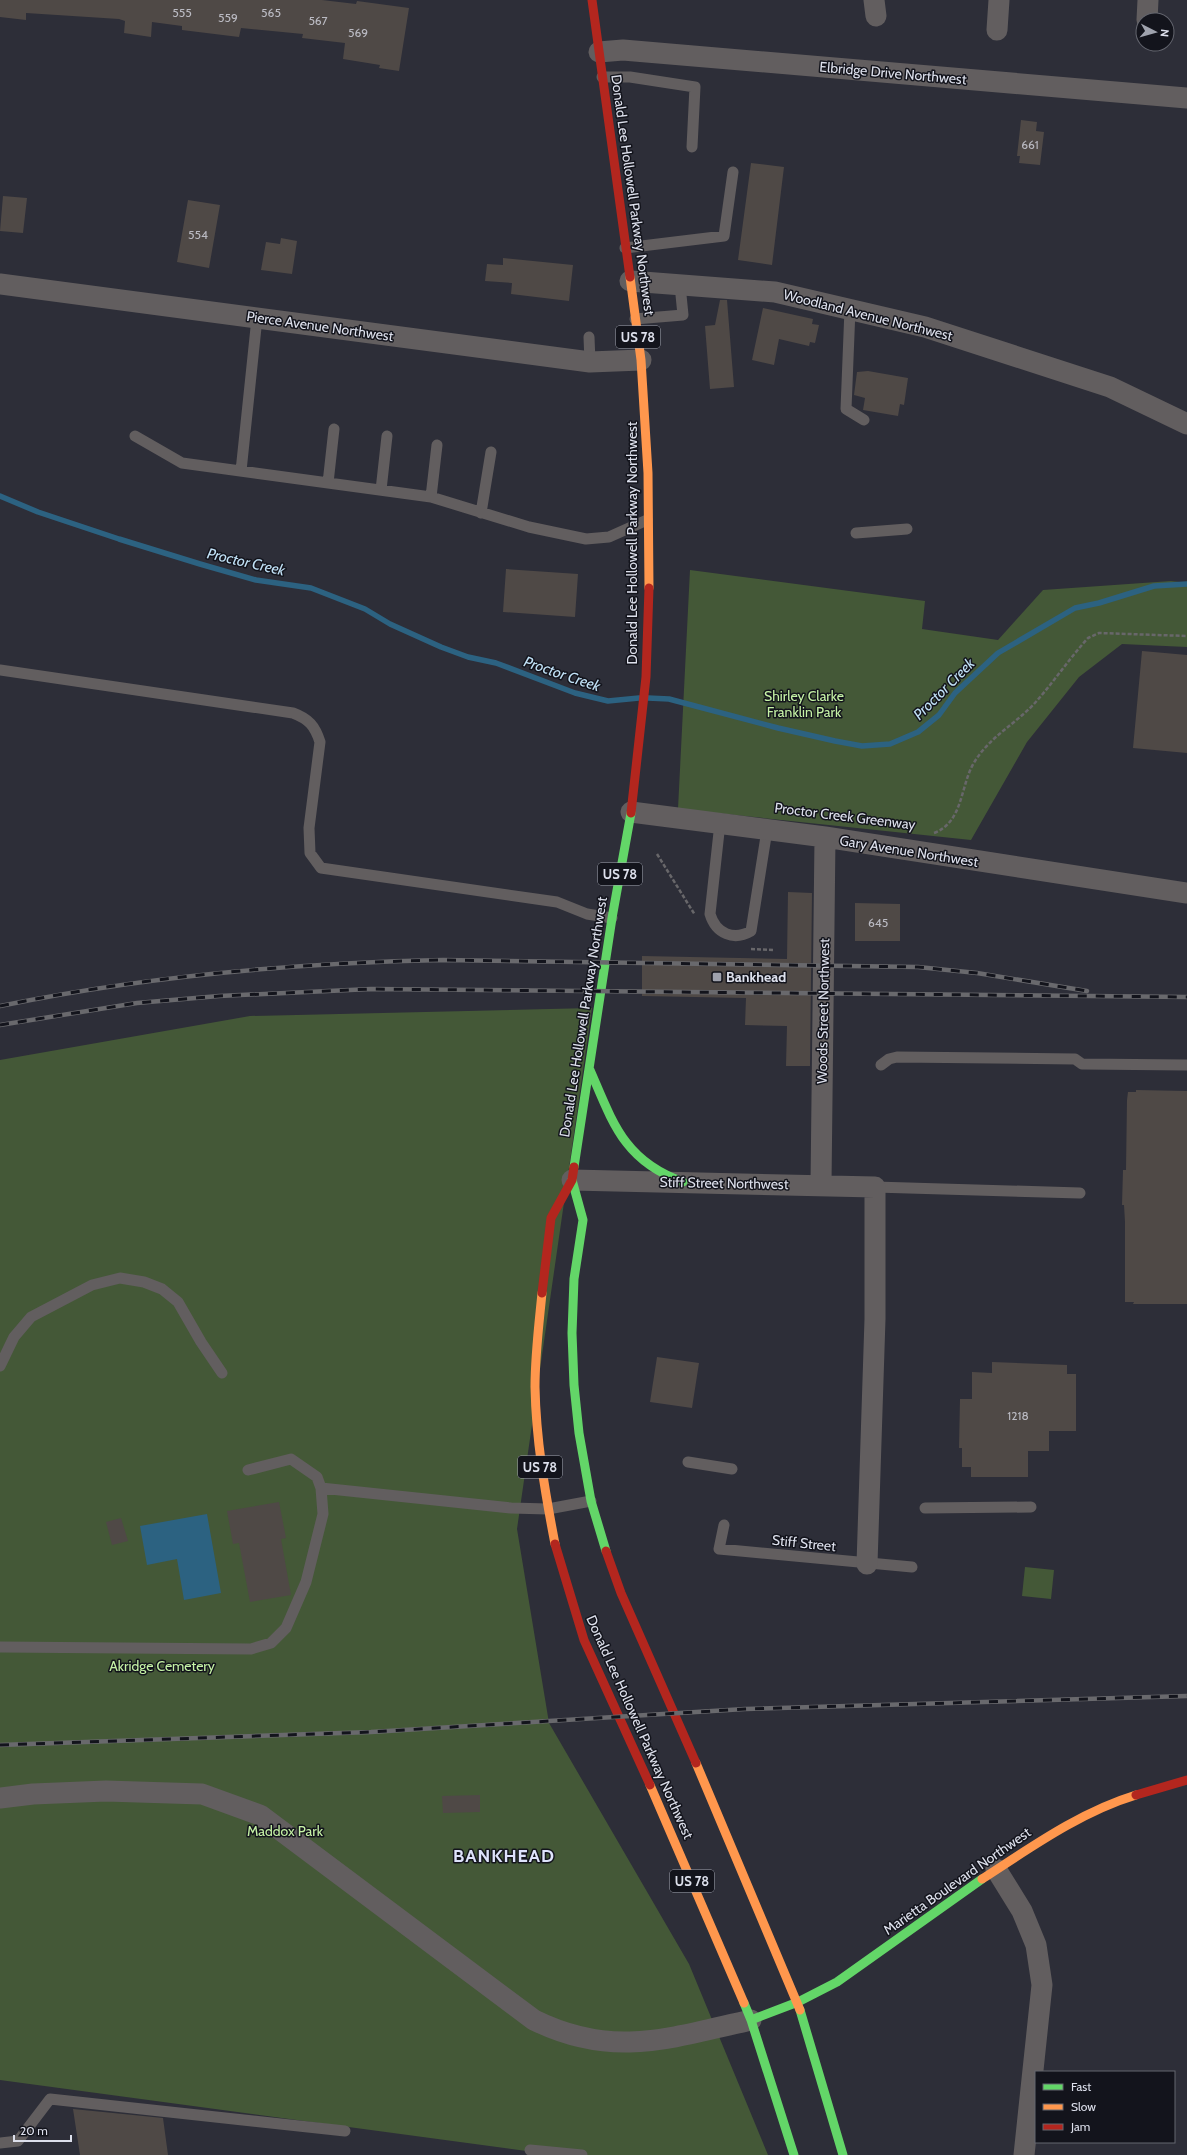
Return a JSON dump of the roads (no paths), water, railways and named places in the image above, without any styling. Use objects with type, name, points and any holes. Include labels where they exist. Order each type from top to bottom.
[{"type":"main road","name":"Donald Lee Hollowell Parkway Northwest","points":[[592,0],[641,360],[648,473],[647,520],[649,607],[646,677],[631,812],[612,918],[590,1070],[572,1180],[550,1218],[537,1338],[535,1387],[537,1430],[541,1470],[556,1551],[584,1640],[670,1830],[751,2020],[794,2155]]},
{"type":"main road","points":[[590,1070],[616,1127],[632,1150],[650,1167],[682,1182]]},
{"type":"main road","name":"Donald Lee Hollowell Parkway Northwest","points":[[572,1180],[583,1220],[574,1279],[572,1332],[574,1385],[578,1433],[591,1502],[605,1549],[624,1601],[710,1795],[798,2002],[834,2120],[843,2155]]},
{"type":"main road","name":"Marietta Boulevard Northwest","points":[[751,2020],[798,2002],[837,1982],[996,1869],[1050,1835],[1091,1813],[1120,1800],[1187,1780]]},
{"type":"street","points":[[997,30],[999,0]]},
{"type":"street","points":[[1147,12],[1148,0]]},
{"type":"street","name":"Elbridge Drive Northwest","points":[[599,52],[623,50],[1187,98]]},
{"type":"street","name":"Woodland Avenue Northwest","points":[[630,281],[774,292],[925,327],[1110,387],[1187,424]]},
{"type":"street","name":"Pierce Avenue Northwest","points":[[0,284],[590,362],[641,360]]},
{"type":"street","name":"Gary Avenue Northwest","points":[[631,812],[824,837],[1187,893]]},
{"type":"street","name":"Woods Street Northwest","points":[[821,1185],[824,837]]},
{"type":"street","name":"Stiff Street Northwest","points":[[572,1180],[875,1187]]},
{"type":"street","points":[[866,1564],[875,1319],[875,1187]]},
{"type":"street","points":[[0,1798],[34,1794],[106,1791],[202,1794],[260,1815],[534,2020],[574,2036],[598,2041],[623,2043],[652,2040],[751,2020]]},
{"type":"street","points":[[996,1869],[1022,1911],[1036,1945],[1042,1985],[1024,2155]]},
{"type":"lane","points":[[602,77],[630,77],[695,87],[692,147]]},
{"type":"lane","points":[[625,248],[724,236],[733,172]]},
{"type":"lane","points":[[635,319],[683,315],[680,285]]},
{"type":"lane","points":[[850,309],[846,409],[864,420]]},
{"type":"lane","points":[[241,471],[257,318]]},
{"type":"lane","points":[[589,337],[590,362]]},
{"type":"lane","points":[[328,483],[334,429]]},
{"type":"lane","points":[[135,436],[182,462],[431,497],[529,527],[586,539],[609,537],[647,520]]},
{"type":"lane","points":[[381,490],[387,436]]},
{"type":"lane","points":[[431,497],[437,445]]},
{"type":"lane","points":[[481,513],[491,452]]},
{"type":"lane","points":[[856,533],[906,529]]},
{"type":"lane","points":[[0,670],[293,713],[304,717],[316,731],[320,742],[309,828],[310,853],[321,868],[557,902],[587,914],[612,918]]},
{"type":"lane","points":[[720,824],[710,914],[713,924],[719,931],[728,934],[744,936],[751,931],[767,830]]},
{"type":"lane","points":[[880,1065],[889,1059],[897,1057],[1075,1059],[1082,1064],[1187,1065]]},
{"type":"lane","points":[[875,1187],[1080,1194]]},
{"type":"lane","points":[[0,1366],[14,1337],[31,1317],[92,1285],[120,1278],[144,1282],[162,1289],[178,1302],[201,1342],[222,1373]]},
{"type":"lane","points":[[0,1647],[250,1649],[271,1643],[286,1628],[306,1582],[323,1514],[321,1488],[317,1477],[291,1459],[248,1470]]},
{"type":"lane","points":[[688,1462],[732,1469]]},
{"type":"lane","points":[[321,1488],[511,1508],[548,1509],[591,1502]]},
{"type":"lane","points":[[925,1508],[1031,1507]]},
{"type":"lane","name":"Stiff Street","points":[[724,1525],[718,1549],[866,1564],[912,1567]]},
{"type":"lane","points":[[0,2143],[18,2141],[50,2099],[345,2132]]},
{"type":"lane","points":[[530,2150],[582,2155]]},
{"type":"water","points":[[207,1514],[221,1593],[184,1600],[177,1559],[147,1565],[140,1526]]},
{"type":"waterway","name":"Proctor Creek","points":[[0,496],[38,512],[200,564],[256,580],[311,588],[365,609],[390,624],[441,647],[468,657],[496,663],[575,693],[608,701],[639,698]]},
{"type":"waterway","name":"Proctor Creek","points":[[648,698],[669,699],[778,728],[835,741],[862,746],[890,744],[918,732],[939,715],[955,693],[998,653],[1075,608],[1099,603],[1154,586],[1187,584]]},
{"type":"railway","points":[[0,1006],[110,987],[220,973],[331,964],[443,960],[918,967],[977,973],[1087,991]]},
{"type":"railway","points":[[0,1025],[137,1003],[219,996],[371,989],[1187,997]]},
{"type":"railway","points":[[0,1745],[371,1732],[745,1709],[1187,1696]]},
{"type":"place","name":"Bankhead","points":[[717,977]]},
{"type":"district","name":"BANKHEAD","points":[[504,1856]]},
{"type":"park label","name":"Shirley Clarke Franklin Park","points":[[804,704]]},
{"type":"park label","name":"Akridge Cemetery","points":[[162,1666]]},
{"type":"park label","name":"Maddox Park","points":[[285,1831]]}]
